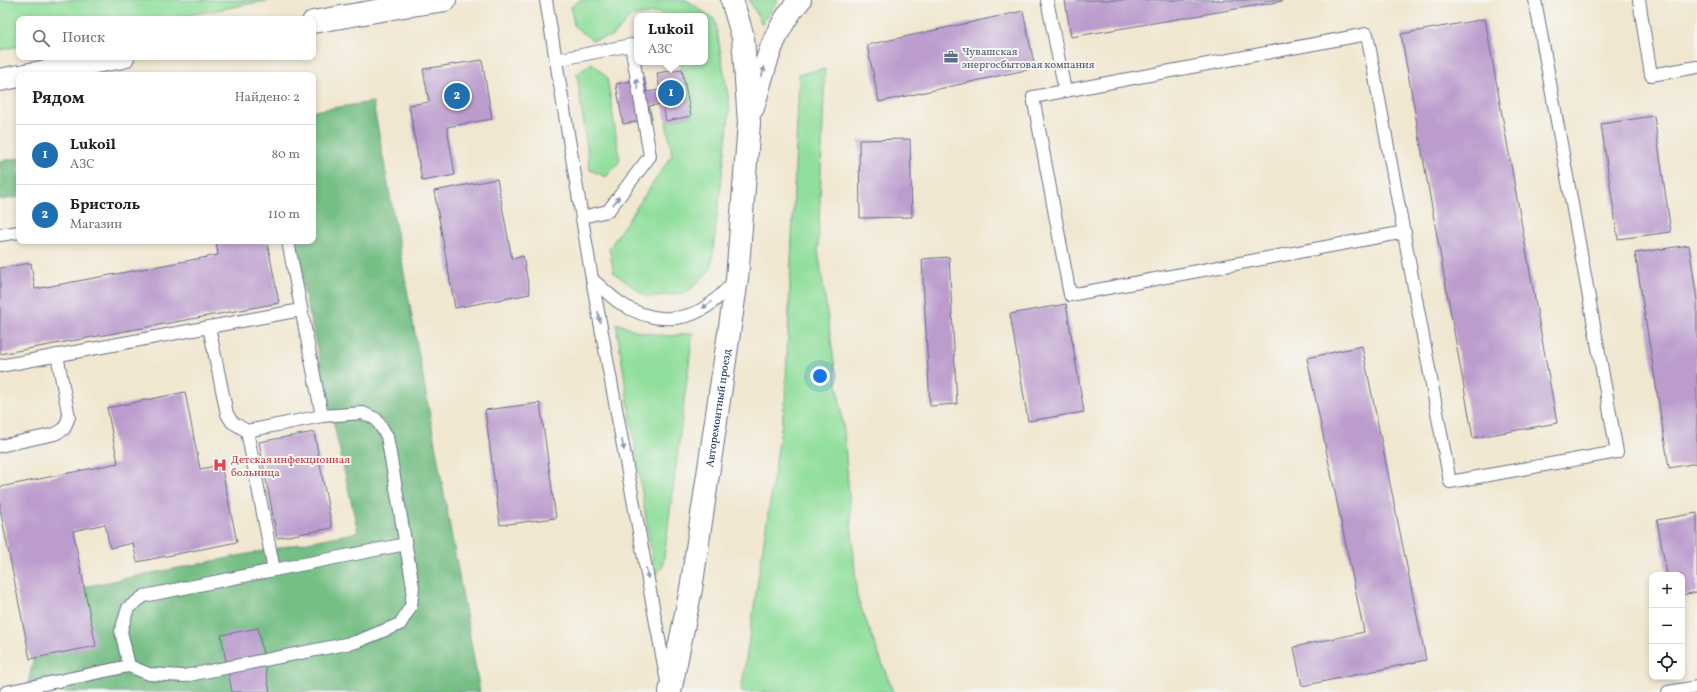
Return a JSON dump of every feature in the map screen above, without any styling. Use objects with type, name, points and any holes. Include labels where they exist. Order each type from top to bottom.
[{"type":"street","points":[[316,21],[416,2],[445,0]]},
{"type":"street","name":"Авторемонтный проезд","points":[[669,692],[691,589],[737,279],[749,123],[742,37],[732,0]]},
{"type":"street","name":"Авторемонтный проезд","points":[[749,123],[772,44],[791,10],[800,0]]},
{"type":"street","points":[[41,72],[107,60]]},
{"type":"street","points":[[0,80],[16,77]]},
{"type":"lane","points":[[546,0],[592,279],[669,692]]},
{"type":"lane","points":[[1047,0],[1065,90]]},
{"type":"lane","points":[[1405,232],[1070,295],[1033,97],[1367,34],[1405,232],[1450,482],[1617,452],[1535,0]]},
{"type":"lane","points":[[1638,0],[1651,75],[1697,67]]},
{"type":"lane","points":[[556,60],[631,45],[634,63]]},
{"type":"lane","points":[[582,217],[608,211],[650,156],[634,65]]},
{"type":"lane","points":[[0,235],[16,232]]},
{"type":"lane","points":[[289,244],[322,416]]},
{"type":"lane","points":[[592,279],[620,303],[640,313],[664,320],[685,317],[708,306],[737,279]]},
{"type":"lane","points":[[0,366],[301,310]]},
{"type":"lane","points":[[6,692],[129,666],[149,674],[184,676],[356,642],[400,624],[411,606],[413,587],[387,436],[376,419],[363,413],[322,416],[247,431],[232,422],[227,414],[209,327]]},
{"type":"lane","points":[[0,446],[55,434],[64,429],[69,417],[57,355]]},
{"type":"lane","points":[[247,431],[274,570]]},
{"type":"lane","points":[[129,666],[121,630],[128,608],[144,596],[406,544]]},
{"type":"lane","points":[[1668,692],[1697,687]]},
{"type":"green space","points":[[0,0],[271,0],[184,16],[16,16],[16,47],[0,50]]},
{"type":"green space","points":[[580,0],[687,0],[705,13],[634,13],[634,16],[630,17],[613,36],[592,40],[574,26],[571,7]]},
{"type":"green space","points":[[749,0],[778,0],[762,24]]},
{"type":"green space","points":[[708,15],[715,20],[730,108],[711,269],[687,293],[647,297],[614,273],[609,248],[672,155],[666,121],[691,116],[682,65],[708,65]]},
{"type":"green space","points":[[592,63],[607,77],[620,161],[606,177],[590,170],[577,74]]},
{"type":"green space","points":[[825,69],[818,249],[844,432],[857,597],[893,692],[741,692],[785,402],[799,74]]},
{"type":"green space","points":[[373,102],[480,692],[26,692],[48,594],[358,532],[294,244],[316,244],[316,111]]},
{"type":"green space","points":[[16,158],[16,197],[0,200],[0,161]]},
{"type":"green space","points":[[616,323],[640,332],[669,336],[693,333],[663,566],[655,577]]},
{"type":"building","points":[[1065,0],[1283,0],[1283,1],[1071,37]]},
{"type":"building","name":"Чувашская энергосбытовая компания","points":[[1023,11],[1035,68],[879,102],[867,45]]},
{"type":"building","points":[[1485,19],[1557,423],[1473,438],[1401,34]]},
{"type":"building","points":[[482,60],[492,119],[447,127],[455,175],[422,181],[409,105],[429,102],[423,69]]},
{"type":"building","points":[[682,69],[691,116],[666,121],[663,104],[649,106],[652,119],[623,124],[616,84],[644,78],[647,92],[660,90],[657,73]]},
{"type":"building","points":[[1654,116],[1671,232],[1618,239],[1601,124]]},
{"type":"building","points":[[910,139],[912,217],[860,218],[859,140]]},
{"type":"building","points":[[497,179],[512,259],[523,256],[530,294],[455,308],[434,191]]},
{"type":"building","points":[[216,244],[268,244],[279,303],[0,354],[0,268],[31,263],[35,289],[218,255]]},
{"type":"building","points":[[1689,245],[1697,300],[1697,463],[1669,468],[1635,253]]},
{"type":"building","points":[[949,257],[957,404],[930,406],[922,259]]},
{"type":"building","points":[[1066,304],[1084,412],[1028,421],[1010,314]]},
{"type":"building","points":[[1362,346],[1426,660],[1302,686],[1294,647],[1364,632],[1307,358]]},
{"type":"building","points":[[185,392],[200,469],[221,465],[237,542],[137,562],[133,543],[110,548],[105,524],[73,531],[96,646],[30,659],[0,509],[0,487],[118,463],[107,408]]},
{"type":"building","points":[[540,403],[556,518],[500,525],[485,410]]},
{"type":"building","points":[[314,432],[332,528],[277,538],[259,442]]},
{"type":"building","points":[[1697,513],[1697,592],[1685,594],[1685,572],[1666,572],[1657,520]]},
{"type":"building","points":[[258,628],[270,692],[232,692],[221,635]]},
{"type":"place","name":"Чувашская энергосбытовая компания","points":[[951,57]]},
{"type":"place","name":"Lukoil","points":[[671,93]]},
{"type":"place","name":"Бристоль","points":[[457,96]]},
{"type":"place","name":"Детская инфекционная больница","points":[[220,465]]}]
